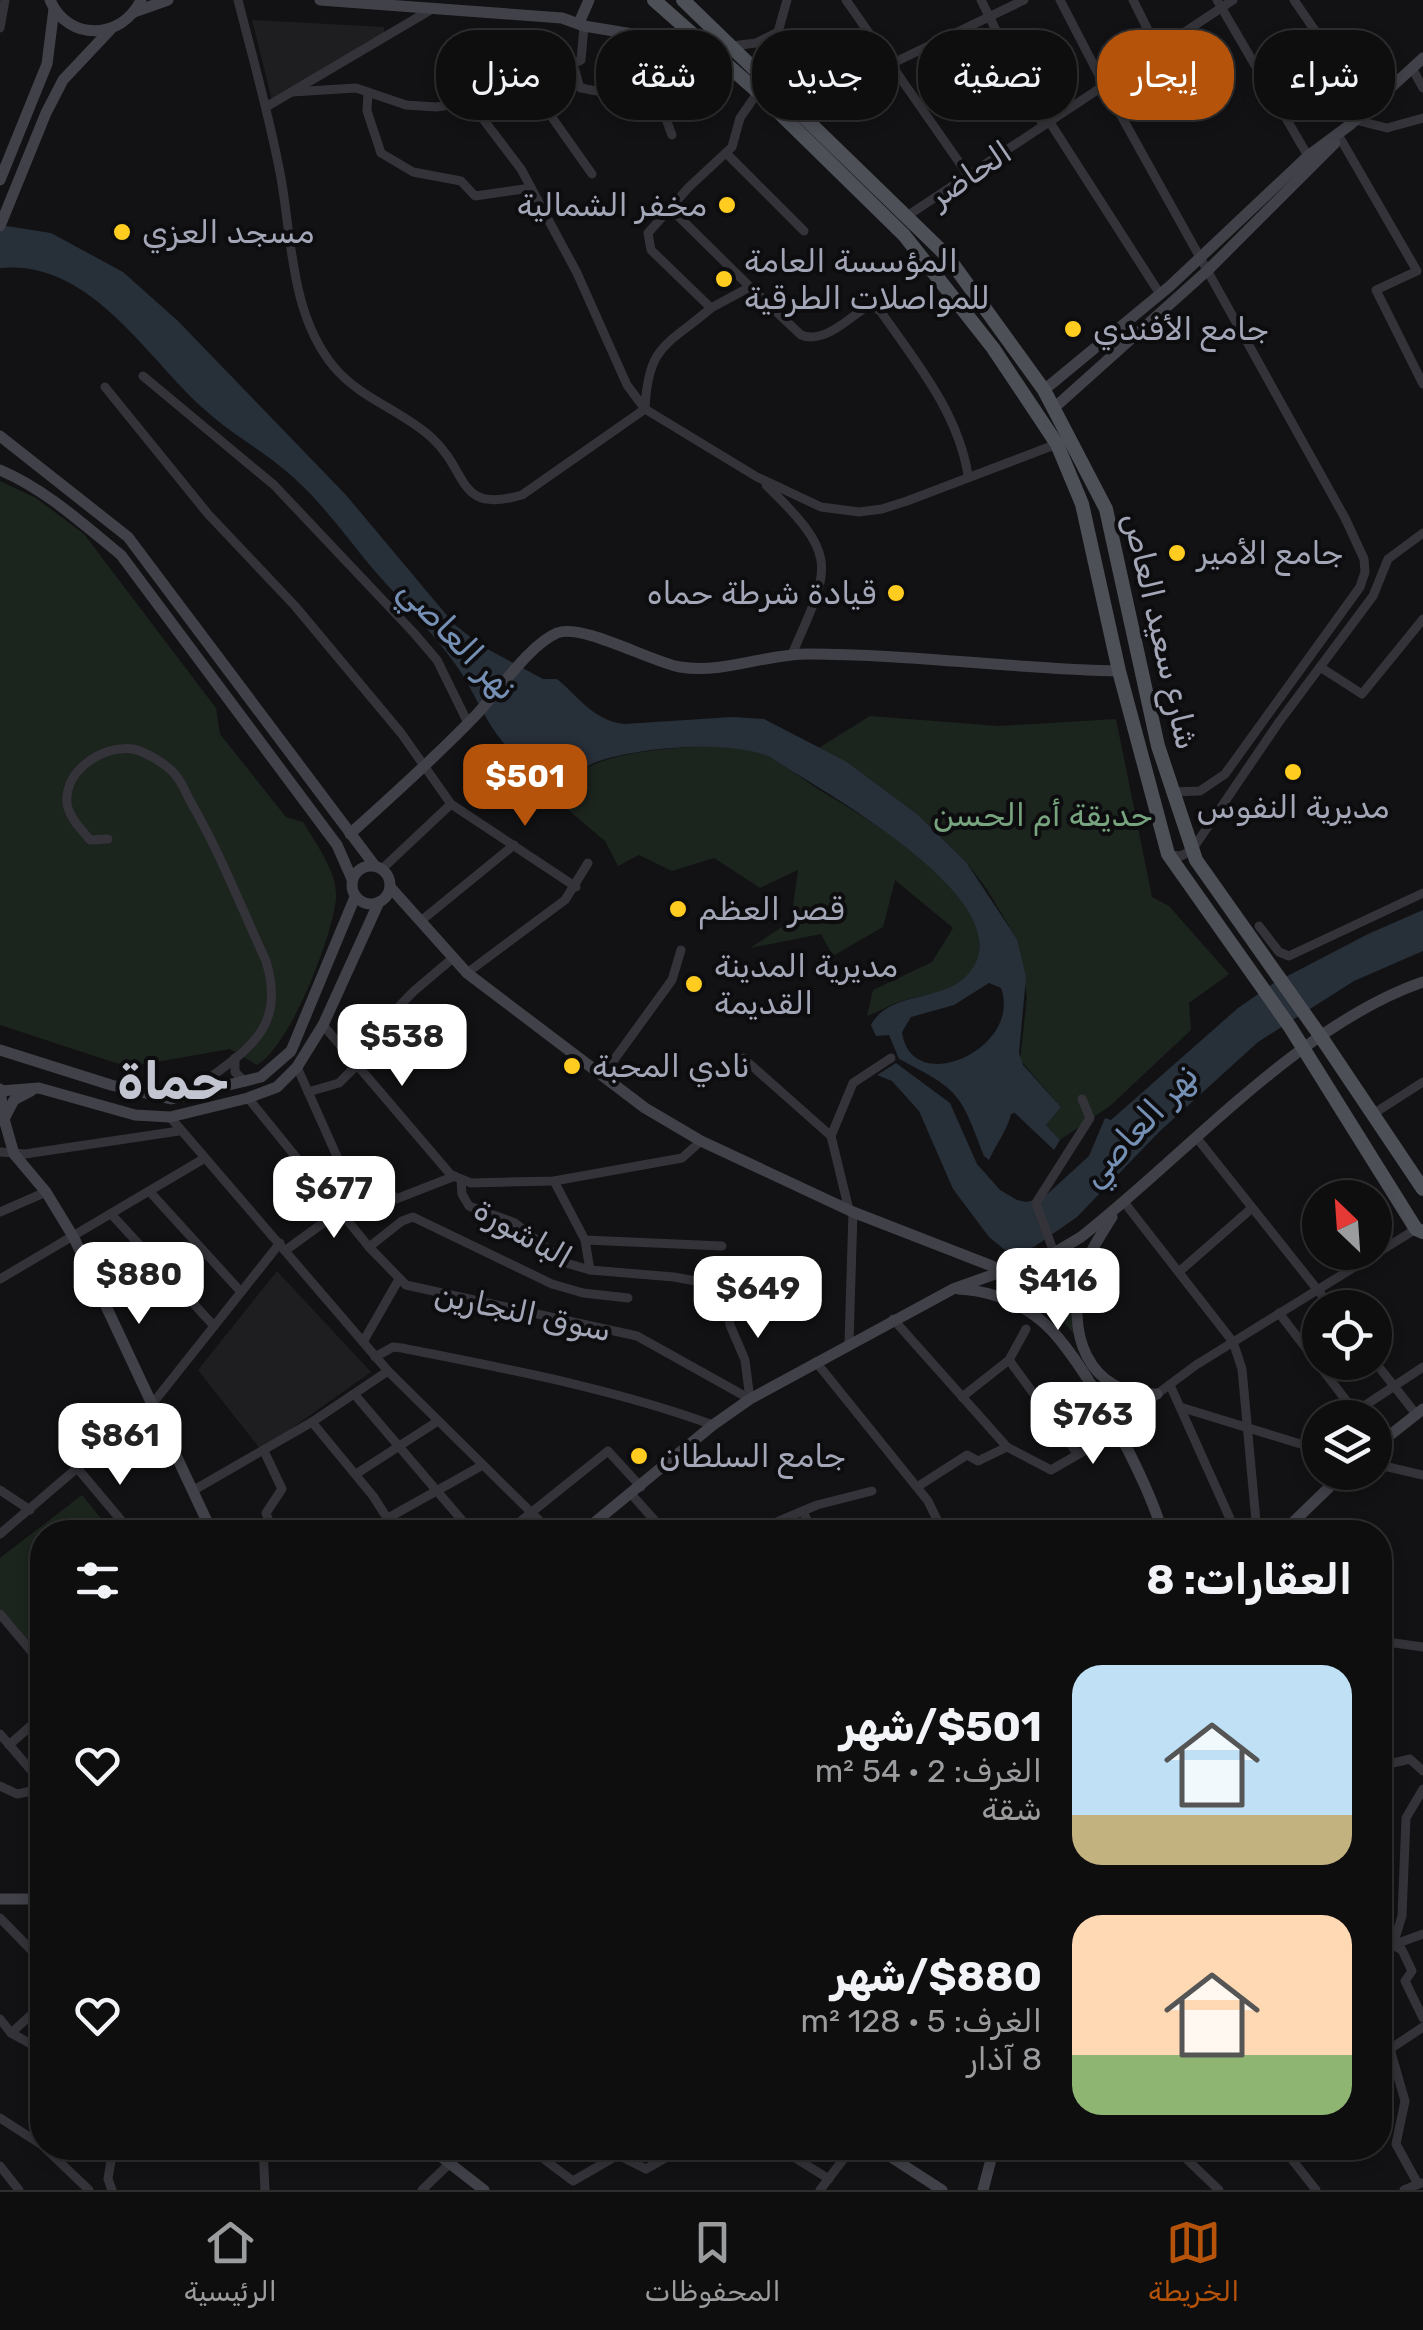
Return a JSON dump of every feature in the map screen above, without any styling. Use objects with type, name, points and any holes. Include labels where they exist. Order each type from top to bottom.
[{"type":"main road","points":[[0,226],[63,80],[138,6],[168,0]]},
{"type":"main road","points":[[320,0],[562,18],[615,30]]},
{"type":"main road","points":[[581,24],[589,0]]},
{"type":"main road","points":[[654,0],[690,30]]},
{"type":"main road","name":"شارع سعيد العاص","points":[[683,0],[715,30]]},
{"type":"main road","points":[[50,3],[79,29],[111,29]]},
{"type":"main road","points":[[0,180],[47,64],[50,3]]},
{"type":"main road","name":"شارع سعيد العاص","points":[[732,46],[752,72]]},
{"type":"main road","points":[[1395,83],[1423,58]]},
{"type":"main road","points":[[795,120],[904,235],[993,348],[1057,444],[1082,504],[1119,671],[1168,854],[1290,1027],[1420,1232]]},
{"type":"main road","name":"شارع سعيد العاص","points":[[801,120],[947,256],[1044,390],[1106,509],[1172,792],[1192,850],[1209,882],[1321,1036],[1423,1188]]},
{"type":"main road","points":[[1044,390],[1160,294],[1308,156],[1353,122]]},
{"type":"main road","points":[[1054,408],[1208,270],[1353,122]]},
{"type":"main road","points":[[0,436],[128,537],[350,834],[388,877],[390,887],[467,973],[645,1108],[701,1141],[851,1211],[1002,1270]]},
{"type":"main road","points":[[0,470],[60,507],[120,555],[337,845],[352,879],[355,897],[291,1051],[261,1078],[183,1099],[141,1093],[0,1050]]},
{"type":"main road","points":[[350,834],[425,766],[530,655],[552,636],[565,631],[678,667],[732,666],[792,654],[1144,670]]},
{"type":"main road","points":[[352,879],[363,867],[378,868]]},
{"type":"main road","points":[[207,1520],[74,1238],[46,1192],[14,1154],[0,1091],[39,1088],[135,1115],[170,1117],[277,1087],[297,1067],[323,1025],[379,902],[390,887]]},
{"type":"main road","points":[[355,897],[366,904],[379,902]]},
{"type":"main road","points":[[599,1520],[750,1399],[893,1319],[1051,1247],[1120,1206],[1196,1137],[1321,1036],[1390,994],[1423,982]]},
{"type":"main road","points":[[4,1119],[14,1100],[39,1088]]},
{"type":"main road","points":[[1120,1206],[1095,1244],[1082,1274],[1077,1307],[1080,1340],[1094,1366],[1114,1386],[1125,1392],[1157,1394]]},
{"type":"main road","points":[[1420,1232],[1415,1219],[1423,1210]]},
{"type":"main road","points":[[953,1289],[1001,1297],[1042,1321],[1064,1344],[1117,1432],[1144,1483],[1158,1520]]},
{"type":"main road","points":[[1392,1434],[1420,1412]]},
{"type":"main road","points":[[1295,1520],[1326,1490]]},
{"type":"main road","points":[[0,1899],[30,1899]]},
{"type":"main road","points":[[444,2160],[484,2190]]},
{"type":"main road","points":[[895,2160],[940,2190]]},
{"type":"main road","points":[[980,2188],[990,2160]]},
{"type":"street","points":[[0,28],[5,0]]},
{"type":"street","points":[[238,0],[266,107],[302,304],[331,363],[352,387],[430,435],[448,454],[466,490],[482,500],[502,501],[522,495],[645,409]]},
{"type":"street","points":[[779,30],[787,0]]},
{"type":"street","points":[[981,0],[1046,123],[1160,294]]},
{"type":"street","points":[[898,60],[1024,0]]},
{"type":"street","points":[[1060,0],[1097,71]]},
{"type":"street","points":[[1133,0],[1148,30]]},
{"type":"street","name":"الحاضر","points":[[1184,30],[1220,3],[1233,0]]},
{"type":"street","points":[[1294,0],[1315,30]]},
{"type":"street","points":[[848,1],[867,30]]},
{"type":"street","points":[[1220,3],[1308,156]]},
{"type":"street","points":[[266,107],[432,10]]},
{"type":"street","points":[[576,63],[582,60],[581,24]]},
{"type":"street","points":[[732,46],[752,44]]},
{"type":"street","points":[[1412,68],[1423,88]]},
{"type":"street","points":[[576,74],[580,88],[596,91]]},
{"type":"street","points":[[898,75],[968,175]]},
{"type":"street","points":[[292,92],[356,88],[406,105],[436,106]]},
{"type":"street","name":"الحاضر","points":[[907,216],[1097,90]]},
{"type":"street","points":[[368,92],[367,111],[380,153],[413,172],[461,181],[476,196],[531,188]]},
{"type":"street","points":[[711,308],[651,250],[648,233],[732,147],[740,118],[752,102]]},
{"type":"street","points":[[1353,122],[1387,128],[1422,116]]},
{"type":"street","points":[[484,120],[521,169],[628,385],[645,409],[756,476],[821,508],[858,512],[882,509],[1057,444]]},
{"type":"street","points":[[553,120],[592,174]]},
{"type":"street","points":[[666,120],[672,135]]},
{"type":"street","points":[[1124,120],[1345,518],[1364,559],[1364,577],[1219,780],[1200,792],[1172,792]]},
{"type":"street","points":[[1340,138],[1417,271],[1376,290],[1423,384]]},
{"type":"street","points":[[726,153],[804,231]]},
{"type":"street","points":[[670,208],[801,335],[811,339],[822,337],[866,307],[882,312],[937,392],[964,449],[968,475]]},
{"type":"street","points":[[645,409],[646,382],[656,354],[674,334],[750,287]]},
{"type":"street","points":[[142,376],[274,485],[436,660],[472,719]]},
{"type":"street","points":[[105,387],[208,514],[295,606],[452,804],[576,887]]},
{"type":"street","points":[[756,476],[808,528],[820,557],[822,578],[817,602],[792,654]]},
{"type":"street","points":[[808,528],[821,508]]},
{"type":"street","points":[[1168,854],[1180,856],[1192,850],[1230,790],[1378,588],[1388,560],[1423,533]]},
{"type":"street","points":[[1364,577],[1378,588]]},
{"type":"street","points":[[1320,667],[1362,694],[1423,619]]},
{"type":"street","points":[[108,839],[90,840],[76,824],[68,808],[67,789],[84,764],[112,751],[130,748],[175,773],[201,819],[266,960],[274,1003],[261,1033],[183,1099]]},
{"type":"street","points":[[1219,780],[1230,790]]},
{"type":"street","points":[[378,868],[452,804]]},
{"type":"street","points":[[422,920],[514,845]]},
{"type":"street","points":[[467,973],[565,900],[588,863]]},
{"type":"street","points":[[1259,926],[1279,952],[1288,956],[1423,893]]},
{"type":"street","points":[[602,1075],[672,980],[681,950]]},
{"type":"street","points":[[308,1092],[339,1082],[414,991],[453,958]]},
{"type":"street","name":"الباشورة","points":[[323,1025],[458,1178],[469,1206],[515,1224],[566,1263],[590,1270],[723,1286],[730,1325],[746,1360],[750,1399]]},
{"type":"street","points":[[235,1058],[235,1072],[245,1082]]},
{"type":"street","points":[[743,1058],[831,1136],[851,1211],[850,1342]]},
{"type":"street","points":[[831,1136],[853,1083],[891,1058]]},
{"type":"street","points":[[297,1067],[356,1199]]},
{"type":"street","points":[[1373,1114],[1423,1082]]},
{"type":"street","name":"سوق النجارين","points":[[248,1098],[399,1280],[416,1289],[637,1336],[750,1399]]},
{"type":"street","points":[[1051,1247],[1037,1197],[1090,1118],[1082,1100]]},
{"type":"street","points":[[170,1117],[375,1357],[538,1520]]},
{"type":"street","points":[[0,1148],[14,1154],[179,1131]]},
{"type":"street","points":[[1196,1137],[1316,1288]]},
{"type":"street","points":[[0,1534],[153,1402],[240,1292],[283,1246],[340,1213],[356,1199],[387,1189],[396,1200],[458,1178],[471,1183],[554,1181],[682,1158],[701,1141]]},
{"type":"street","points":[[0,1279],[205,1158]]},
{"type":"street","points":[[554,1181],[585,1240],[590,1270]]},
{"type":"street","points":[[0,1212],[46,1192]]},
{"type":"street","points":[[150,1192],[240,1292]]},
{"type":"street","points":[[1120,1206],[1180,1271],[1233,1342],[1242,1369],[1257,1520]]},
{"type":"street","points":[[1180,1271],[1252,1208]]},
{"type":"street","points":[[112,1216],[214,1326]]},
{"type":"street","points":[[368,1247],[413,1217],[552,1284],[583,1293],[628,1298]]},
{"type":"street","points":[[893,1319],[1007,1447],[1051,1470],[1117,1432],[1170,1384],[1316,1288],[1420,1232]]},
{"type":"street","points":[[585,1240],[722,1246]]},
{"type":"street","points":[[363,1342],[399,1280]]},
{"type":"street","points":[[1279,1313],[1340,1400]]},
{"type":"street","points":[[962,1397],[1010,1360],[1026,1330]]},
{"type":"street","points":[[375,1357],[402,1348],[566,1382],[713,1425]]},
{"type":"street","points":[[1010,1360],[1077,1453]]},
{"type":"street","points":[[816,1362],[928,1501],[937,1520]]},
{"type":"street","points":[[1374,1400],[1423,1367]]},
{"type":"street","points":[[194,1490],[312,1422],[388,1371]]},
{"type":"street","points":[[1389,1380],[1420,1412]]},
{"type":"street","points":[[1170,1384],[1231,1520]]},
{"type":"street","points":[[355,1394],[462,1520]]},
{"type":"street","points":[[1180,1407],[1302,1445]]},
{"type":"street","points":[[356,1474],[438,1421]]},
{"type":"street","points":[[312,1422],[388,1518],[482,1466]]},
{"type":"street","points":[[916,1487],[967,1455],[978,1461],[1007,1447]]},
{"type":"street","points":[[264,1451],[282,1489],[266,1513],[269,1520]]},
{"type":"street","points":[[525,1520],[608,1451],[657,1520]]},
{"type":"street","points":[[1392,1468],[1423,1475]]},
{"type":"street","points":[[78,1469],[122,1520]]},
{"type":"street","points":[[0,1490],[30,1510]]},
{"type":"street","points":[[781,1520],[872,1491]]},
{"type":"street","points":[[803,1511],[807,1520]]},
{"type":"street","points":[[0,1614],[30,1650]]},
{"type":"street","points":[[1392,1643],[1423,1647]]},
{"type":"street","points":[[10,1745],[30,1727]]},
{"type":"street","points":[[0,1734],[30,1771]]},
{"type":"street","points":[[1392,1763],[1410,1759],[1423,1772]]},
{"type":"street","points":[[0,1786],[18,1794],[30,1790]]},
{"type":"street","points":[[1392,1945],[1402,1916],[1406,1818],[1423,1789]]},
{"type":"street","points":[[0,1918],[30,1949]]},
{"type":"street","points":[[1392,1945],[1423,1934]]},
{"type":"street","points":[[1392,1945],[1402,1950],[1412,1971],[1405,1981],[1423,2018]]},
{"type":"street","points":[[11,2033],[30,2016]]},
{"type":"street","points":[[0,2019],[11,2033],[30,2043]]},
{"type":"street","points":[[1392,2047],[1423,2027]]},
{"type":"street","points":[[1392,2056],[1404,2101],[1396,2144],[1420,2183],[1404,2190]]},
{"type":"street","points":[[0,2118],[30,2137]]},
{"type":"street","points":[[60,2160],[93,2190],[110,2185],[111,2160]]},
{"type":"street","points":[[264,2160],[265,2190]]},
{"type":"street","points":[[545,2160],[574,2181],[610,2160]]},
{"type":"street","points":[[628,2160],[646,2169],[662,2160]]},
{"type":"street","points":[[798,2160],[828,2179]]},
{"type":"street","points":[[820,2190],[843,2160]]},
{"type":"street","points":[[1188,2160],[1219,2190]]},
{"type":"street","points":[[1292,2160],[1316,2190]]},
{"type":"street","points":[[422,2190],[448,2164]]},
{"type":"street","points":[[0,2166],[19,2190]]},
{"type":"shaded area","points":[[252,20],[384,27],[384,36],[272,100]]},
{"type":"shaded area","points":[[277,1271],[371,1372],[261,1450],[198,1370]]},
{"type":"green space","points":[[0,481],[36,498],[84,534],[216,708],[220,734],[286,817],[303,822],[330,869],[336,899],[318,964],[283,1037],[257,1065],[230,1049],[128,1067],[0,1025]]},
{"type":"green space","name":"حديقة أم الحسن","points":[[870,716],[999,726],[1116,719],[1152,897],[1169,906],[1229,974],[1189,1003],[1191,1030],[1110,1106],[1060,1140],[1046,1125],[1061,1107],[1020,1060],[1027,997],[1017,939],[986,888],[966,862],[917,814],[847,762],[817,749]]},
{"type":"green space","points":[[723,745],[755,751],[775,760],[866,818],[925,862],[971,913],[980,940],[975,966],[969,975],[952,987],[898,1002],[867,1016],[873,990],[932,962],[953,928],[895,880],[883,927],[833,956],[821,934],[750,948],[791,921],[798,870],[760,888],[714,858],[672,871],[639,855],[618,866],[605,841],[553,797],[566,781],[606,760],[654,750]]},
{"type":"green space","points":[[1095,1244],[1074,1290],[1080,1341],[1048,1304],[1015,1284],[1065,1265]]},
{"type":"green space","points":[[82,1495],[102,1520],[49,1520]]},
{"type":"green space","points":[[30,1535],[30,1645],[0,1609],[0,1558]]},
{"type":"water","points":[[0,225],[51,233],[123,272],[178,321],[346,495],[455,625],[482,646],[543,679],[557,679],[595,713],[613,722],[764,719],[847,762],[917,814],[966,862],[1017,939],[1026,977],[1019,1053],[1023,1065],[1061,1107],[1046,1125],[1060,1140],[1054,1150],[1015,1113],[1011,1114],[989,1160],[955,1095],[899,1059],[889,1035],[876,1036],[871,1025],[891,1006],[959,982],[970,972],[980,943],[969,912],[943,880],[908,849],[828,793],[770,757],[753,751],[684,747],[635,752],[596,762],[557,789],[543,778],[548,770],[514,753],[504,743],[445,651],[294,478],[204,409],[114,315],[89,295],[62,279],[32,269],[0,268]],"holes":[[[989,983],[1001,988],[1003,1010],[996,1030],[982,1046],[943,1064],[924,1062],[910,1052],[902,1032],[911,1017],[954,1005]]]},
{"type":"water","name":"نهر العاصي","points":[[1423,910],[1423,951],[1354,981],[1258,1042],[1159,1132],[1077,1217],[1034,1247],[1019,1252],[1005,1250],[989,1237],[953,1189],[919,1111],[892,1081],[877,1075],[896,1063],[950,1103],[977,1164],[1000,1190],[1026,1202],[1043,1198],[1089,1156],[1105,1118],[1111,1120],[1238,1008],[1274,983]]},
{"type":"place","name":"مخفر الشمالية","points":[[727,205]]},
{"type":"place","name":"مسجد العزي","points":[[122,232]]},
{"type":"place","name":"المؤسسة العامة للمواصلات الطرقية","points":[[724,279]]},
{"type":"place","name":"جامع الأفندي","points":[[1073,329]]},
{"type":"place","name":"جامع الأمير","points":[[1177,553]]},
{"type":"place","name":"قيادة شرطة حماه","points":[[896,593]]},
{"type":"place","name":"مديرية النفوس","points":[[1293,772]]},
{"type":"place","name":"قصر العظم","points":[[678,909]]},
{"type":"place","name":"مديرية المدينة القديمة","points":[[694,984]]},
{"type":"place","name":"نادي المحبة","points":[[572,1066]]},
{"type":"place","name":"جامع السلطان","points":[[639,1456]]},
{"type":"district","name":"حماة","points":[[173,1081]]}]
